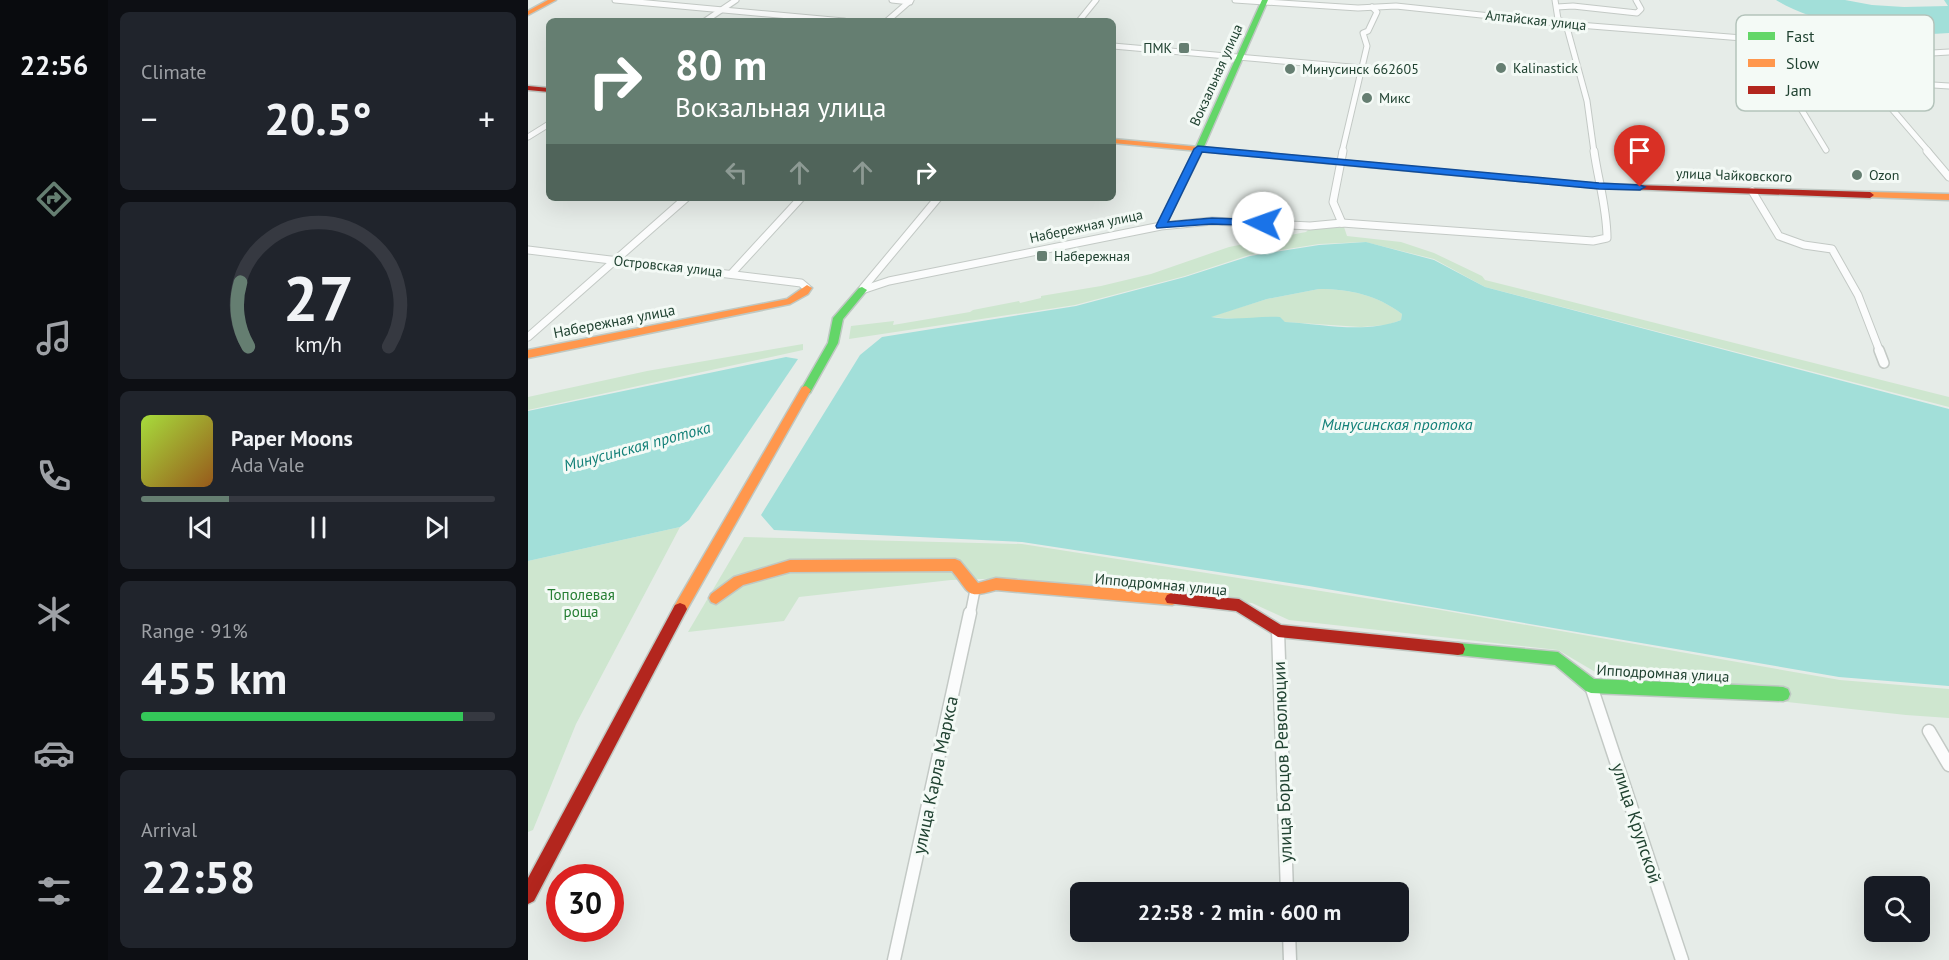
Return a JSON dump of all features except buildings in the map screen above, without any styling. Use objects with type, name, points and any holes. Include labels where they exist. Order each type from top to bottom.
[{"type":"street","points":[[528,13],[553,0]]},
{"type":"street","points":[[615,0],[810,18]]},
{"type":"street","points":[[709,18],[736,0]]},
{"type":"street","points":[[892,0],[910,1]]},
{"type":"street","points":[[1081,18],[1096,0]]},
{"type":"street","name":"Алтайская улица","points":[[1235,0],[1431,9],[1566,24],[1736,37]]},
{"type":"street","points":[[1555,0],[1558,19],[1566,24],[1587,101],[1599,186]]},
{"type":"street","points":[[1557,7],[1573,6],[1637,13],[1641,9],[1636,0]]},
{"type":"street","points":[[890,18],[910,1]]},
{"type":"street","name":"Вокзальная улица","points":[[1161,226],[1265,1]]},
{"type":"street","points":[[1342,223],[1333,202],[1367,46],[1363,33],[1368,31],[1377,12],[1372,7]]},
{"type":"street","points":[[1116,45],[1362,68]]},
{"type":"street","name":"Алтайская улица","points":[[1934,53],[1949,52]]},
{"type":"street","points":[[1934,85],[1949,86]]},
{"type":"street","points":[[528,88],[546,90]]},
{"type":"street","points":[[1802,111],[1826,150]]},
{"type":"street","points":[[1895,111],[1949,177]]},
{"type":"street","points":[[528,137],[546,126]]},
{"type":"street","name":"улица Чайковского","points":[[1116,141],[1599,186],[1949,197]]},
{"type":"street","name":"Набережная улица","points":[[862,290],[889,281],[1161,226],[1221,221],[1311,226],[1342,223],[1593,241],[1606,238],[1607,214],[1599,186]]},
{"type":"street","points":[[1752,191],[1779,236],[1804,245],[1832,249],[1858,295],[1884,363]]},
{"type":"street","points":[[528,338],[683,201]]},
{"type":"street","points":[[732,273],[798,201]]},
{"type":"street","points":[[528,895],[566,819],[624,716],[712,550],[833,343],[838,318],[936,201]]},
{"type":"street","name":"Островская улица","points":[[528,250],[732,273],[801,284],[807,288]]},
{"type":"street","points":[[876,273],[889,281]]},
{"type":"street","name":"Набережная улица","points":[[528,354],[790,301],[805,292],[807,288]]},
{"type":"street","points":[[716,598],[739,581],[790,566],[955,565],[975,590]]},
{"type":"street","name":"Ипподромная улица","points":[[975,590],[996,584],[1239,605],[1278,631],[1558,658],[1592,686],[1783,694]]},
{"type":"street","name":"улица Карла Маркса","points":[[894,960],[975,590]]},
{"type":"street","name":"улица Борцов Революции","points":[[1278,631],[1287,882]]},
{"type":"street","name":"улица Крупской","points":[[1592,686],[1682,960]]},
{"type":"street","points":[[1929,731],[1949,765]]},
{"type":"street","points":[[1289,942],[1290,960]]},
{"type":"green space","points":[[1344,227],[1347,236],[1401,242],[1434,253],[1482,276],[1485,280],[1949,397],[1949,407],[1485,287],[1434,259],[1365,242],[1319,244],[1249,255],[1185,276],[1075,305],[849,339],[851,326],[894,321],[893,325],[1019,301],[1020,303],[1041,298],[1041,296],[1101,286],[1151,274],[1229,247],[1306,232],[1310,228]]},
{"type":"green space","points":[[1319,289],[1363,294],[1393,307],[1402,314],[1401,320],[1387,325],[1361,327],[1209,317],[1267,299]]},
{"type":"green space","points":[[803,344],[803,350],[528,410],[528,397],[647,371]]},
{"type":"green space","name":"Тополевая роща","points":[[680,527],[576,724],[533,830],[528,832],[528,561]]},
{"type":"green space","points":[[744,537],[1022,544],[1435,609],[1840,680],[1949,689],[1949,718],[1614,683],[1558,650],[1289,620],[1252,603],[1014,578],[951,580],[799,597],[784,621],[688,632]]},
{"type":"water","points":[[1776,0],[1845,0],[1904,7],[1948,6],[1944,0],[1949,0],[1949,33],[1934,34],[1934,15],[1808,15]]},
{"type":"water","name":"Минусинская протока","points":[[1366,242],[1434,260],[1485,287],[1949,409],[1949,686],[1839,677],[1309,586],[1022,542],[774,530],[761,515],[860,355],[882,337],[1076,306],[1185,277],[1250,256],[1319,245]],"holes":[[[1330,289],[1363,294],[1383,302],[1402,314],[1401,320],[1358,327],[1285,322],[1280,317],[1228,319],[1211,317],[1267,299]]]},
{"type":"water","name":"Минусинская протока","points":[[786,357],[798,359],[689,520],[680,527],[528,561],[528,411]]},
{"type":"traffic: fast","points":[[1161,226],[1199,149],[1265,0]]},
{"type":"traffic: fast","points":[[806,390],[833,343],[838,318],[862,290]]},
{"type":"traffic: fast","points":[[1458,649],[1558,659],[1591,686],[1783,694]]},
{"type":"traffic: slow","points":[[528,13],[553,0]]},
{"type":"traffic: slow","points":[[1116,141],[1466,174]]},
{"type":"traffic: slow","points":[[1870,195],[1949,197]]},
{"type":"traffic: slow","points":[[528,354],[790,301],[805,292],[807,288]]},
{"type":"traffic: slow","points":[[680,609],[806,390]]},
{"type":"traffic: slow","points":[[716,598],[739,581],[790,566],[955,565],[975,590],[996,584],[1172,599]]},
{"type":"traffic: jam","points":[[528,88],[546,90]]},
{"type":"traffic: jam","points":[[1466,174],[1599,186],[1870,195]]},
{"type":"traffic: jam","points":[[1172,599],[1239,605],[1278,631],[1458,649]]},
{"type":"traffic: jam","points":[[528,895],[680,609]]},
{"type":"place","name":"ПМК","points":[[1184,48]]},
{"type":"place","name":"Kalinastick","points":[[1501,68]]},
{"type":"place","name":"Минусинск 662605","points":[[1290,69]]},
{"type":"place","name":"Микс","points":[[1367,98]]},
{"type":"place","name":"Ozon","points":[[1857,175]]},
{"type":"place","name":"Набережная","points":[[1042,256]]},
{"type":"route","points":[[1263,223],[1212,221],[1161,226],[1198,149],[1599,186],[1640,187]]}]
